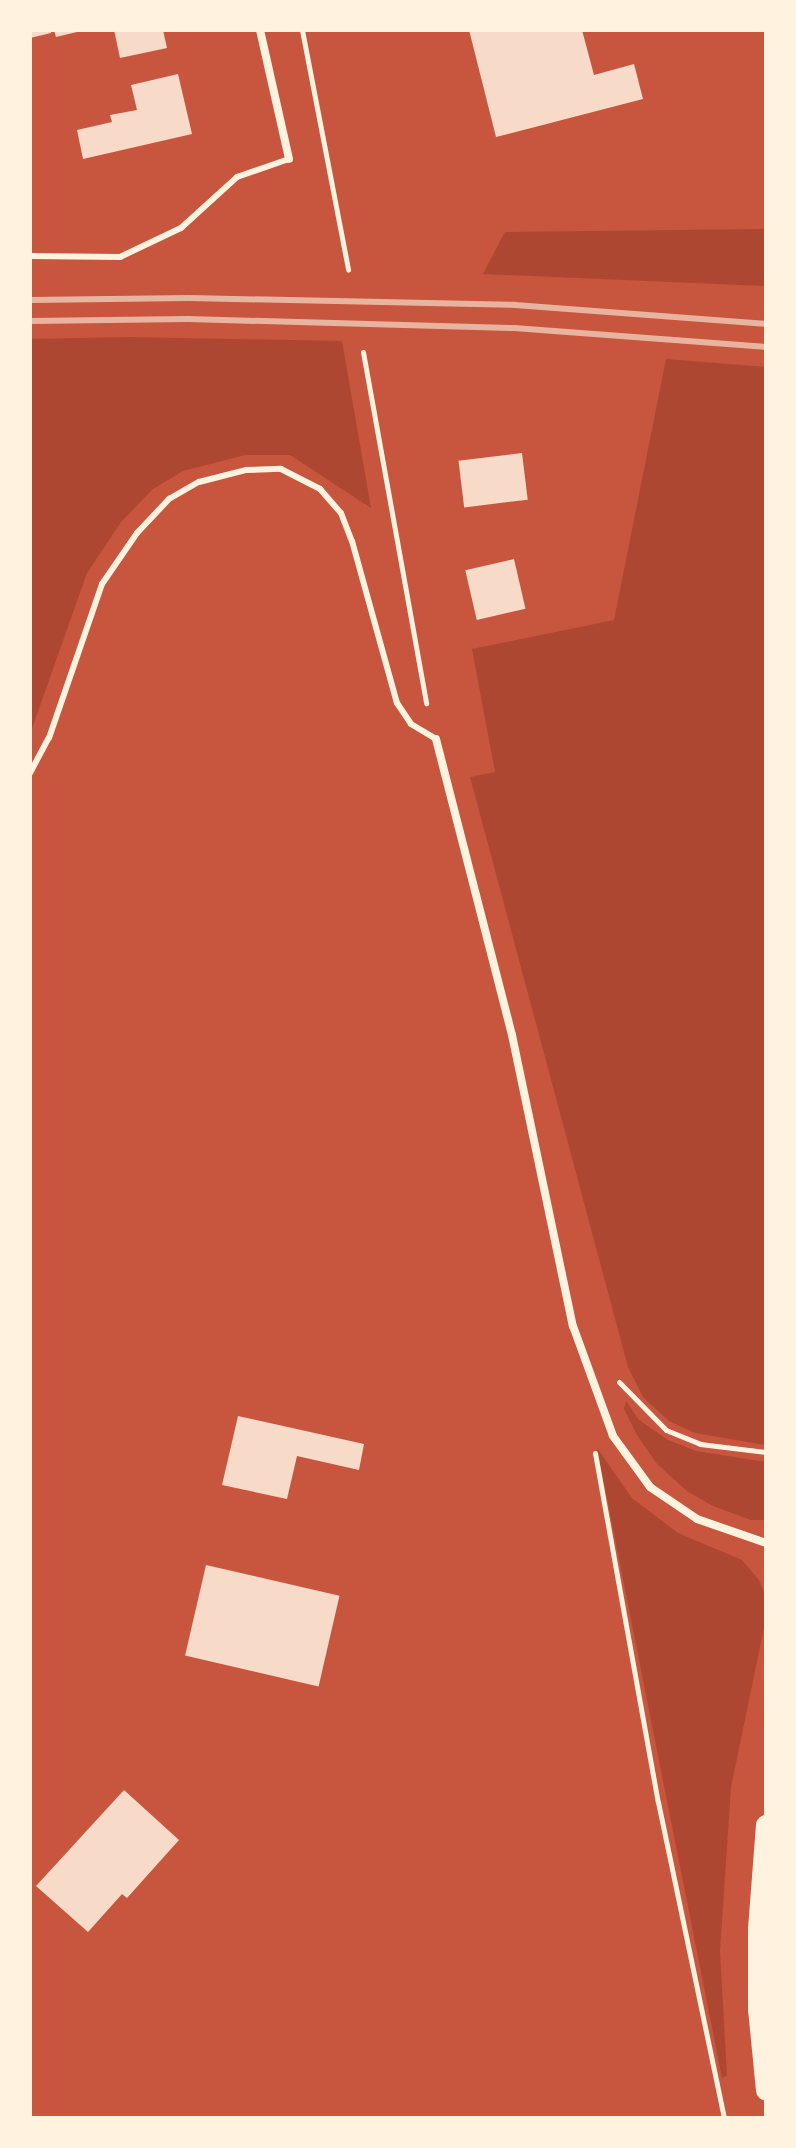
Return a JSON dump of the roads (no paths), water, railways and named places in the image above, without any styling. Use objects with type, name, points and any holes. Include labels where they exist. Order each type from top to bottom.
[{"type":"main road","points":[[766,1825],[758,1946],[758,2009],[766,2091]]},
{"type":"street","points":[[260,30],[289,159]]},
{"type":"street","points":[[436,739],[512,1035],[573,1326],[613,1436],[650,1487],[697,1519],[766,1543]]},
{"type":"lane","points":[[30,256],[120,257],[181,228],[237,177],[289,159]]},
{"type":"lane","points":[[30,773],[49,738],[102,584],[137,533],[169,499],[199,482],[246,470],[281,469],[320,489],[341,513],[352,541],[397,703],[411,724],[436,739]]},
{"type":"railway","points":[[30,300],[189,298],[515,305],[766,324]]},
{"type":"railway","points":[[30,321],[188,319],[514,328],[766,347]]}]
